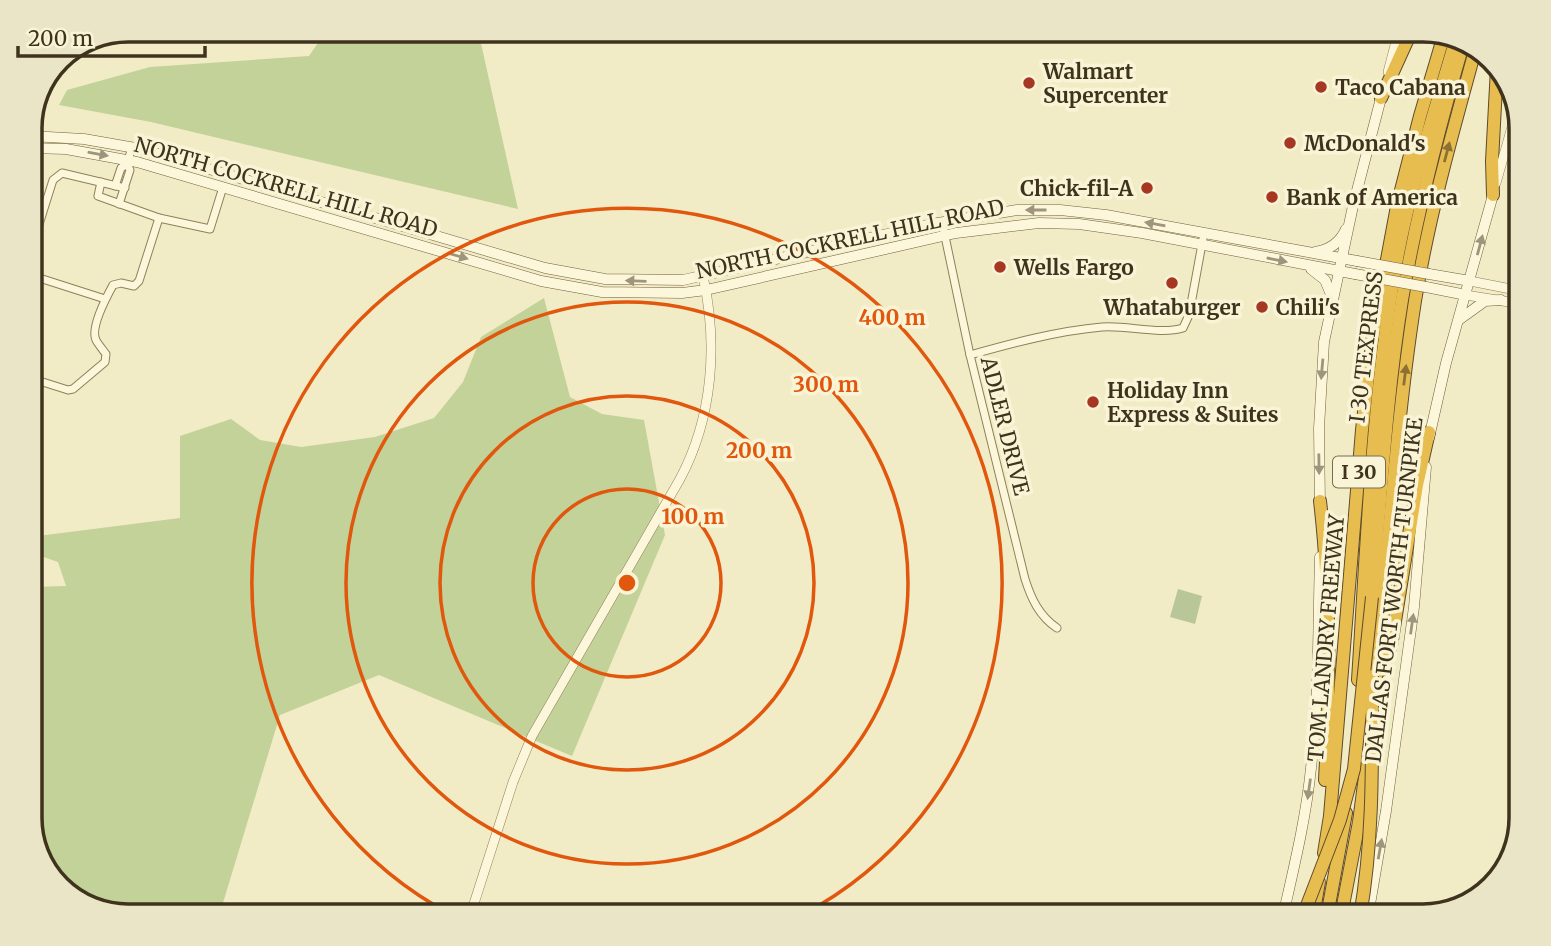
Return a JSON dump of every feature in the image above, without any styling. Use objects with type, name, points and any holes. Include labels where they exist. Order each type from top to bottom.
[{"type":"highway","points":[[1381,98],[1407,42]]},
{"type":"highway","name":"TOM LANDRY FREEWAY","points":[[1315,904],[1330,816],[1372,340],[1396,206],[1441,44]]},
{"type":"highway","name":"I 30 TEXPRESS","points":[[1329,904],[1351,767],[1373,453],[1396,263],[1417,170],[1453,48]]},
{"type":"highway","points":[[1308,904],[1340,820],[1354,769],[1402,300],[1433,151],[1461,52]]},
{"type":"highway","name":"I 30","points":[[1343,904],[1361,811],[1402,402],[1415,300],[1443,167],[1473,59]]},
{"type":"highway","points":[[1493,195],[1496,84]]},
{"type":"highway","points":[[1375,687],[1391,646],[1417,485],[1429,432]]},
{"type":"highway","points":[[1320,501],[1326,553],[1330,692],[1325,788],[1330,816]]},
{"type":"highway","points":[[1362,904],[1372,802],[1372,597]]},
{"type":"main road","points":[[1286,904],[1303,825],[1316,712],[1320,391],[1324,342],[1352,212],[1381,98]]},
{"type":"main road","name":"NORTH COCKRELL HILL ROAD","points":[[42,137],[84,139],[132,147],[545,268],[623,281],[683,280],[942,222],[1017,210],[1080,212],[1470,281]]},
{"type":"main road","name":"NORTH COCKRELL HILL ROAD","points":[[42,148],[66,149],[127,162],[223,187],[564,286],[612,292],[682,293],[706,290],[944,235],[1013,224],[1079,224],[1142,233],[1466,295]]},
{"type":"main road","name":"DALLAS FORT WORTH TURNPIKE","points":[[1370,904],[1415,607],[1429,432],[1493,195]]},
{"type":"main road","points":[[1079,224],[1080,212]]},
{"type":"main road","points":[[1306,252],[1319,251],[1337,243],[1352,212]]},
{"type":"main road","points":[[1304,265],[1325,281],[1332,293],[1333,304]]},
{"type":"main road","points":[[1460,319],[1485,301],[1500,300]]},
{"type":"street","points":[[1381,98],[1396,42]]},
{"type":"street","name":"DALLAS FORT WORTH TURNPIKE","points":[[1493,195],[1509,138]]},
{"type":"street","points":[[115,186],[132,147]]},
{"type":"street","points":[[119,204],[130,170],[127,162]]},
{"type":"street","points":[[42,215],[53,180],[62,173],[125,188]]},
{"type":"street","points":[[101,182],[98,197],[159,218],[210,229],[223,187]]},
{"type":"street","points":[[42,382],[68,390],[73,389],[105,362],[106,354],[95,339],[95,327],[113,285],[134,286],[139,281],[159,218]]},
{"type":"street","name":"ADLER DRIVE","points":[[942,222],[970,355],[1029,593],[1048,622],[1056,628]]},
{"type":"street","points":[[970,355],[1024,340],[1098,327],[1123,326],[1171,331],[1183,328],[1189,315],[1204,233]]},
{"type":"street","points":[[474,904],[513,782],[532,736],[680,479],[691,455],[704,415],[712,342],[703,276]]},
{"type":"street","points":[[42,279],[106,299]]},
{"type":"street","name":"NORTH COCKRELL HILL ROAD","points":[[1470,281],[1509,289]]},
{"type":"street","name":"NORTH COCKRELL HILL ROAD","points":[[1466,295],[1509,302]]},
{"type":"green space","points":[[319,42],[481,42],[518,209],[151,122],[59,105],[67,90],[150,67],[309,56]]},
{"type":"green space","points":[[544,298],[570,397],[602,414],[644,420],[665,535],[572,756],[379,675],[280,715],[223,904],[117,903],[95,897],[76,886],[67,879],[54,861],[47,846],[42,823],[42,587],[66,586],[58,562],[42,556],[42,535],[180,518],[180,436],[231,419],[260,440],[301,447],[375,437],[434,418],[463,382],[481,337]]},
{"type":"green space","points":[[1178,589],[1202,596],[1195,624],[1170,617]]},
{"type":"place","name":"Walmart Supercenter","points":[[1029,83]]},
{"type":"place","name":"Taco Cabana","points":[[1321,87]]},
{"type":"place","name":"McDonald's","points":[[1290,143]]},
{"type":"place","name":"Chick-fil-A","points":[[1147,188]]},
{"type":"place","name":"Bank of America","points":[[1272,197]]},
{"type":"place","name":"Wells Fargo","points":[[1000,267]]},
{"type":"place","name":"Whataburger","points":[[1172,283]]},
{"type":"place","name":"Chili's","points":[[1262,307]]},
{"type":"place","name":"Holiday Inn Express & Suites","points":[[1093,402]]}]
